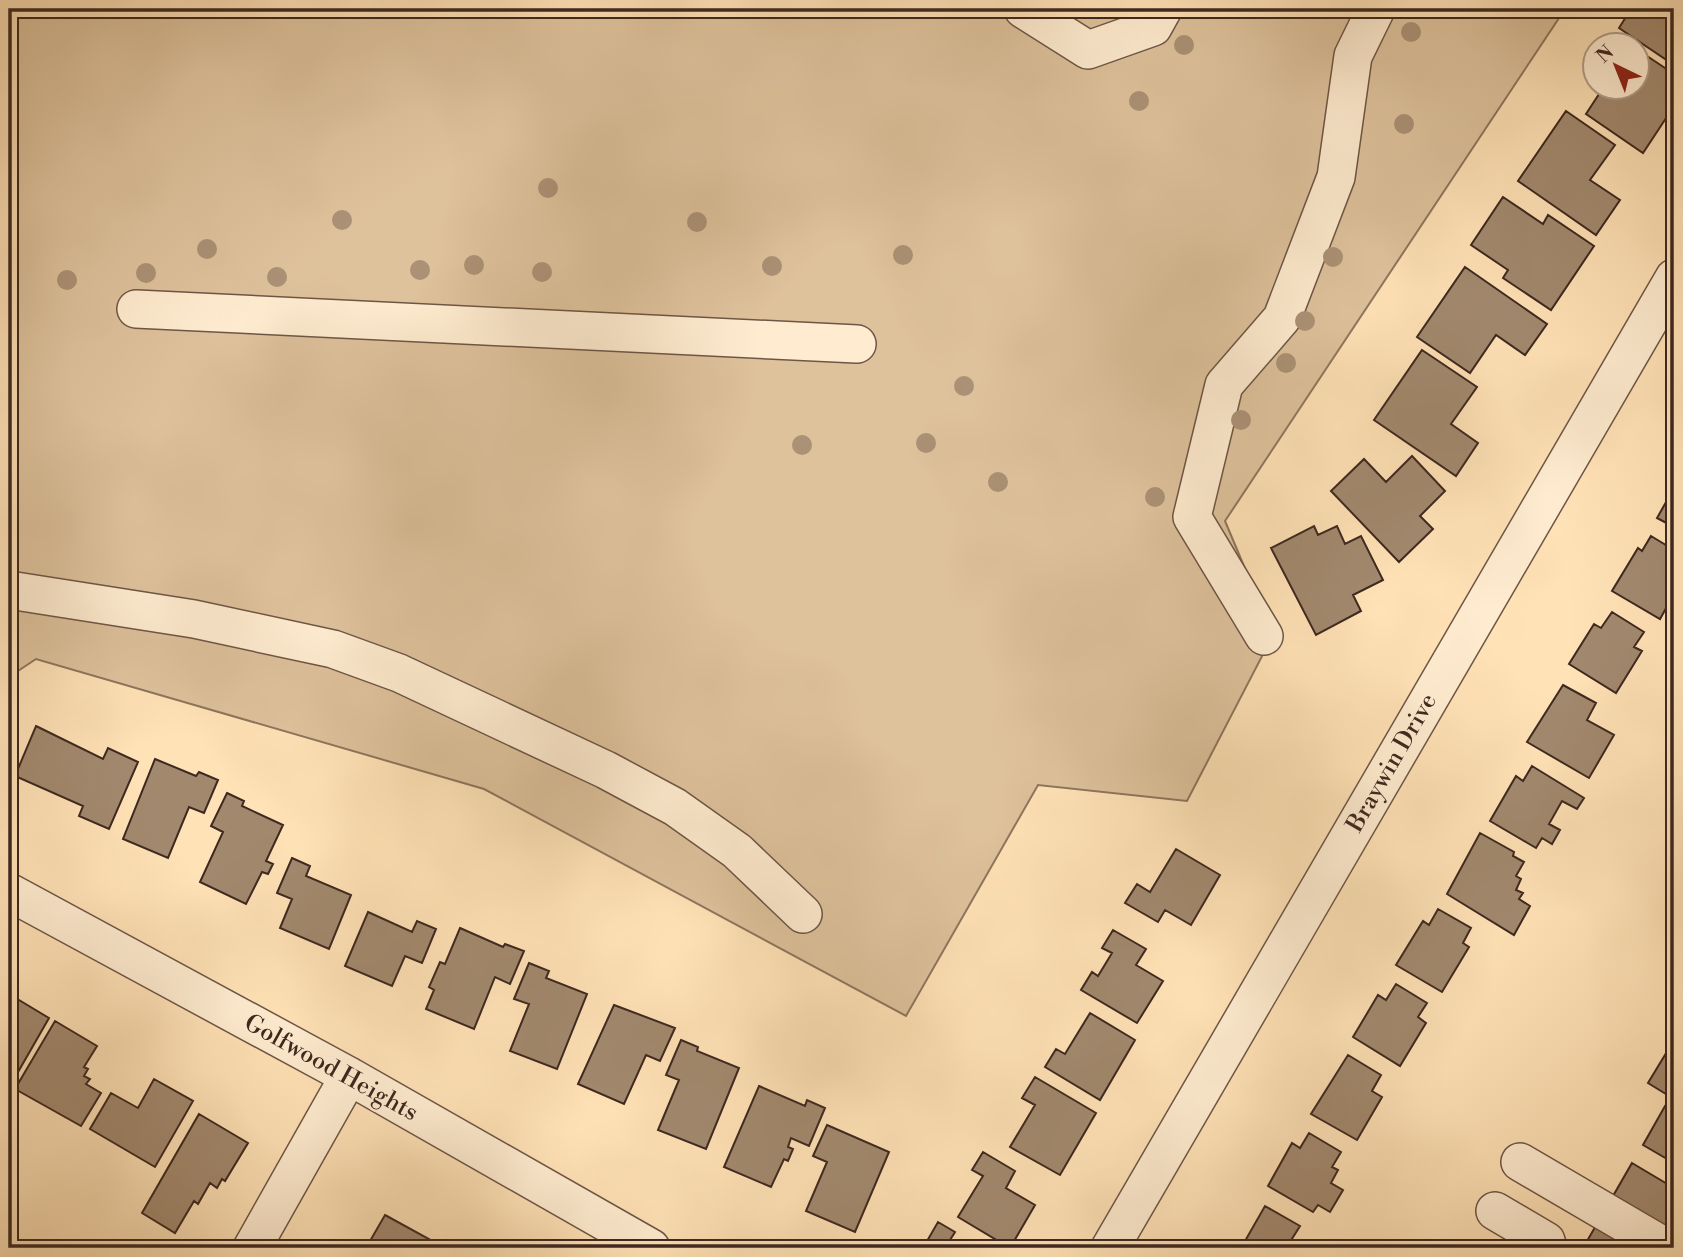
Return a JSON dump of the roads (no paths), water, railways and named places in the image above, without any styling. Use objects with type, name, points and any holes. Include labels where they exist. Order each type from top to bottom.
[{"type":"street","points":[[1023,9],[1088,50],[1153,27],[1163,9]]},
{"type":"street","points":[[1264,636],[1192,517],[1224,385],[1282,318],[1336,177],[1353,56],[1376,9]]},
{"type":"street","name":"Braywin Drive","points":[[1111,1248],[1674,278]]},
{"type":"street","points":[[136,309],[857,344]]},
{"type":"street","points":[[9,590],[207,622],[334,649],[399,673],[606,770],[675,807],[737,850],[803,914]]},
{"type":"street","name":"Golfwood Heights","points":[[9,891],[349,1076],[651,1248]]},
{"type":"street","points":[[251,1248],[349,1076]]},
{"type":"street","points":[[1520,1162],[1667,1248]]},
{"type":"street","points":[[1495,1211],[1546,1241],[1548,1248]]}]
